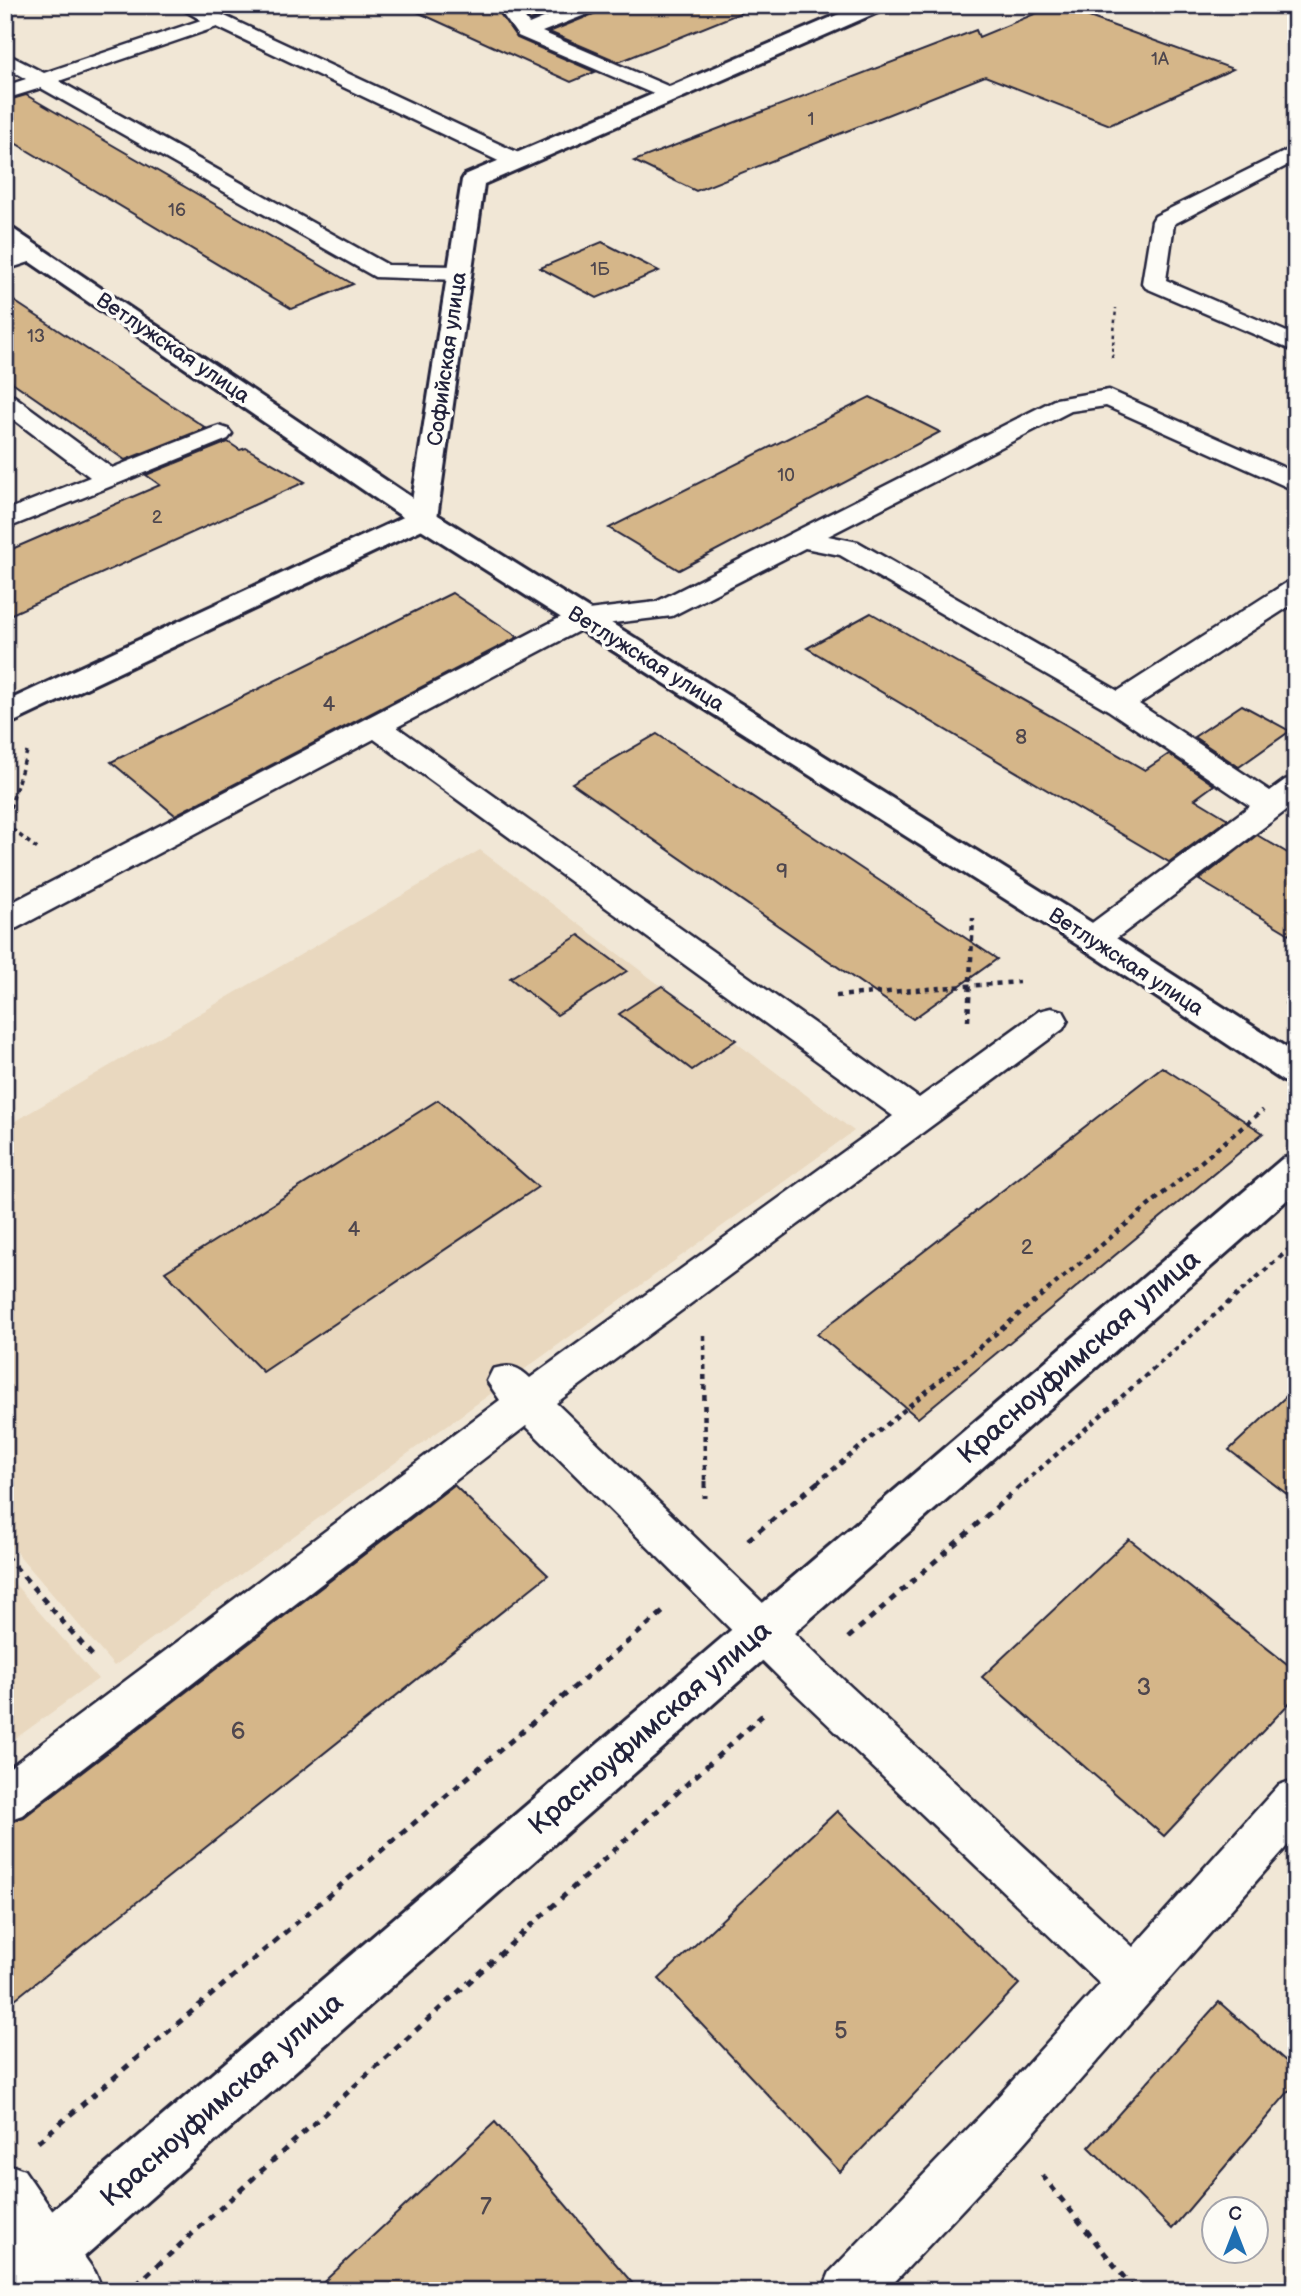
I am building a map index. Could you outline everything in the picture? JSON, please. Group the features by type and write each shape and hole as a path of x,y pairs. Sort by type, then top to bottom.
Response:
{"street":[{"name":"Софийская улица","path":"424,518 473,180 878,5"},
{"name":"Ветлужская улица","path":"5,234 424,518 1093,939 1296,1072"},
{"path":"5,714 424,518"},
{"name":"Красноуфимская улица","path":"5,2288 62,2271 761,1631 1296,1169"}],"lane":[{"path":"185,5 517,161"},
{"path":"505,5 526,32 670,94"},
{"path":"526,32 593,5"},
{"path":"1291,5 1296,7"},
{"path":"5,93 217,21"},
{"path":"5,59 383,272 459,273"},
{"path":"1296,152 1163,221 1154,283 1296,345"},
{"path":"5,263 34,253"},
{"path":"5,920 581,618 662,610 1065,404 1109,398 1296,483"},
{"path":"5,401 110,479"},
{"path":"5,521 219,434"},
{"path":"803,539 848,548 1284,797 1093,939"},
{"path":"1119,704 1296,589"},
{"path":"376,726 919,1116"},
{"path":"5,1799 133,1702 518,1392 703,1275 1051,1020"},
{"path":"518,1392 807,1675 1135,1982"},
{"path":"849,2291 1004,2128 1296,1801"},
{"path":"5,2189 62,2271"}],"path":[{"path":"1109,398 1117,301"},
{"path":"5,825 29,746"},
{"path":"966,1083 973,917"},
{"path":"760,1002 1024,981"},
{"path":"37,2143 705,1577 1263,1110"},
{"path":"130,2291 807,1675 1296,1244"},
{"path":"703,1275 705,1577"},
{"path":"5,1555 133,1702"},
{"path":"1004,2128 1135,2291"}],"shaded area":[{"path":"480,850 854,1131 114,1666 5,1539 5,1127"},
{"path":"5,1573 98,1679 5,1746"}],"building":[{"path":"402,5 494,5 517,38 595,72 571,82"},
{"path":"518,5 568,5 530,21"},
{"path":"604,5 755,7 619,62 549,32 601,11"},
{"path":"1056,5 1233,69 1110,125 985,76 696,191 634,161 976,30 979,37"},
{"path":"26,95 353,284 292,309 5,137 5,101"},
{"path":"602,242 659,271 597,298 540,268"},
{"path":"5,295 206,428 125,460 5,377"},
{"path":"870,397 940,432 679,570 609,528"},
{"path":"228,442 240,450 246,448 305,482 5,617 5,552 160,485 146,475"},
{"path":"452,593 518,637 175,815 111,762"},
{"path":"871,613 1145,770 1169,754 1214,785 1195,799 1228,819 1169,862 807,648"},
{"path":"1242,705 1290,731 1239,767 1194,737"},
{"path":"657,734 997,959 913,1019 572,783"},
{"path":"1257,835 1296,858 1296,938 1199,880"},
{"path":"579,935 627,971 557,1015 510,978"},
{"path":"662,986 736,1040 692,1070 619,1014"},
{"path":"1162,1067 1263,1133 918,1418 817,1334"},
{"path":"438,1100 538,1187 263,1372 165,1272"},
{"path":"1296,1387 1296,1501 1229,1450"},
{"path":"454,1485 548,1575 5,2007 5,1823 24,1817"},
{"path":"1129,1539 1296,1671 1296,1696 1164,1836 982,1677"},
{"path":"837,1811 1019,1984 840,2172 659,1979"},
{"path":"1219,2002 1296,2070 1296,2083 1172,2229 1089,2147"},
{"path":"495,2122 639,2291 314,2291"}]}
